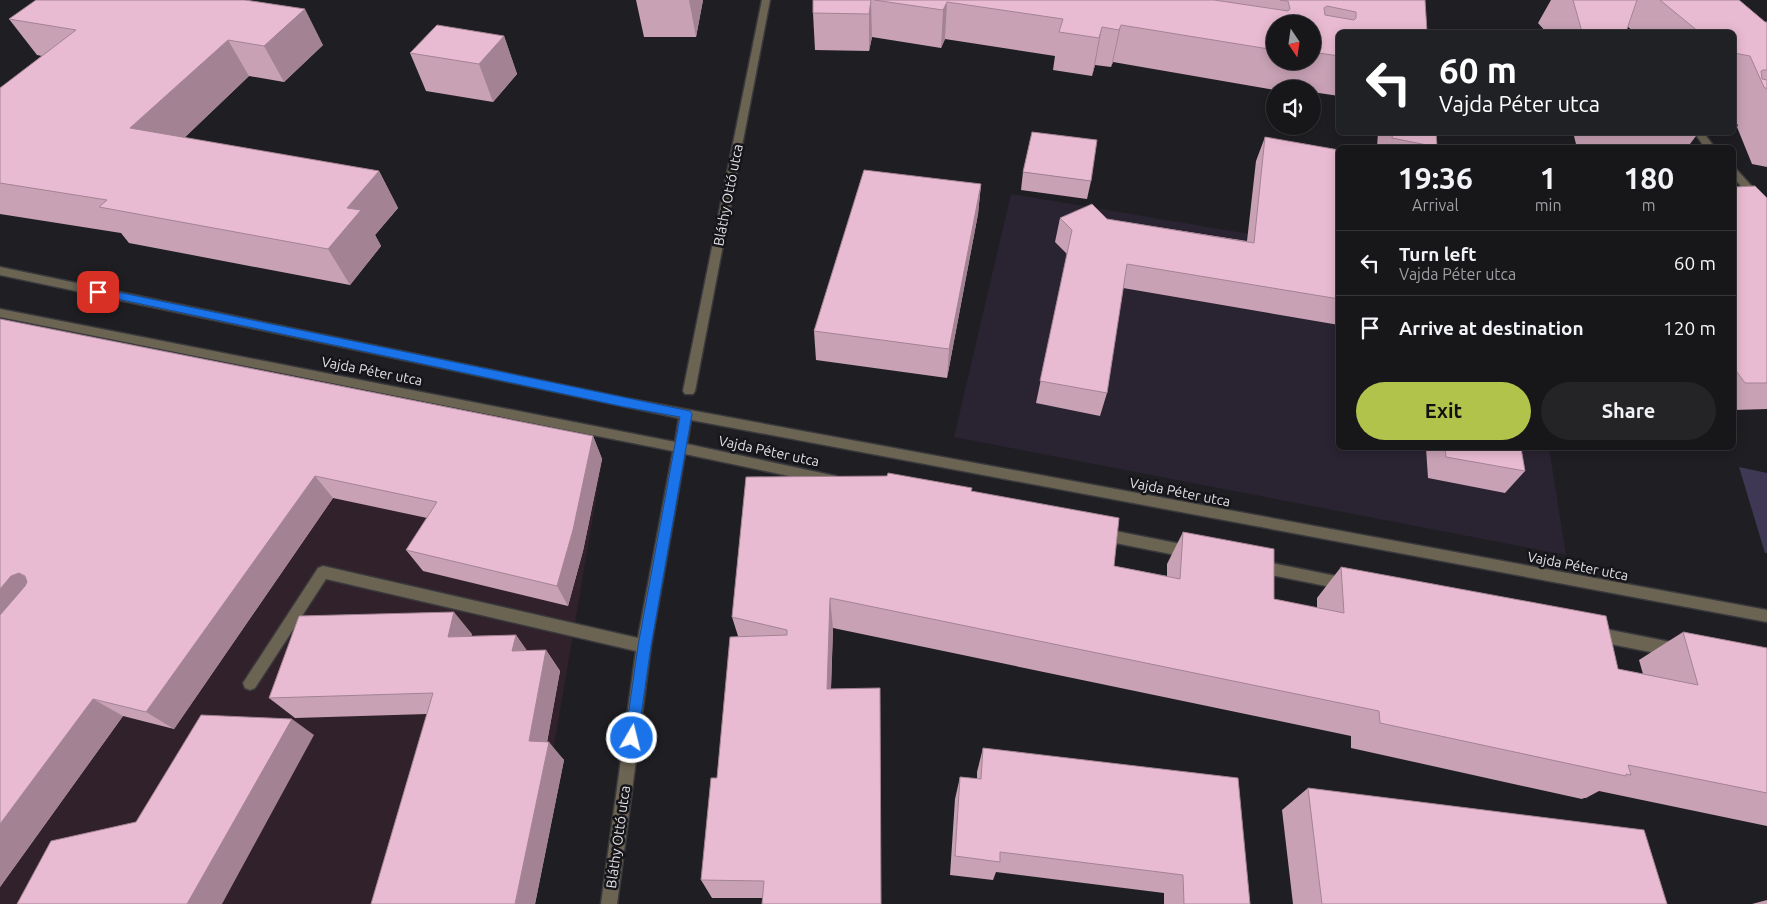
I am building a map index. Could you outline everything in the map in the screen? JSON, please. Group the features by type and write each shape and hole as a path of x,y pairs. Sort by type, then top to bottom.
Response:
{"street":[{"name":"Bláthy Ottó utca","path":"689,390 766,0"},
{"path":"1700,135 1709,145"},
{"path":"1736,174 1767,210"},
{"name":"Vajda Péter utca","path":"0,271 615,401 1767,616"},
{"name":"Vajda Péter utca","path":"0,313 839,481"},
{"name":"Bláthy Ottó utca","path":"609,904 644,646 686,414"},
{"path":"1083,530 1200,554"},
{"path":"1240,562 1357,586"},
{"path":"250,683 323,572 644,646"},
{"path":"1581,631 1689,653"}],"shaded area":[{"path":"1011,194 1336,248 1336,450 1549,450 1566,555 954,437"},
{"path":"0,339 603,458 527,904 0,904"},
{"path":"1739,467 1767,473 1767,553 1765,553"}],"building":[{"path":"36,0 245,0 305,9 264,46 228,40 130,128 379,171 347,208 361,210 328,249 99,207 107,200 0,183 0,88 76,30 9,19"},
{"path":"813,0 871,0 869,14 813,13"},
{"path":"874,0 1214,0 1288,11 1290,9 1288,1 1280,0 1425,0 1427,30 1336,30 1336,56 1321,53 1321,15 1266,15 1266,49 1121,25 1119,30 1102,27 1099,38 1059,32 1063,19 947,2 943,10","holes":["1327,6 1356,12 1354,20 1325,15 1324,8"]},
{"path":"1573,0 1637,0 1627,30 1581,30"},
{"path":"1660,0 1739,0 1767,22 1767,70 1761,71 1762,79 1767,80 1767,89 1764,87 1750,56 1736,53 1736,30 1697,30"},
{"path":"437,25 504,36 479,64 410,53"},
{"path":"1032,132 1097,140 1091,181 1023,172"},
{"path":"1392,135 1436,135 1437,145 1427,145 1392,138"},
{"path":"1265,137 1336,149 1336,299 1127,264 1107,393 1040,381 1072,230 1060,218 1092,204 1107,219 1254,243"},
{"path":"864,170 981,184 949,349 814,331"},
{"path":"1755,186 1767,198 1767,383 1745,383 1736,371 1736,187"},
{"path":"0,319 593,436 573,530 557,586 406,550 437,502 315,476 146,712 93,699 0,824 0,615 27,582 25,576 19,573 11,576 0,589"},
{"path":"1445,450 1521,450 1525,471 1446,457"},
{"path":"888,473 972,488 971,491 1119,518 1114,566 1180,579 1183,532 1274,549 1274,599 1344,613 1341,567 1606,616 1618,669 1698,685 1683,632 1767,648 1767,793 1628,765 1631,775 1626,774 1626,776 1380,723 1379,711 830,598 827,689 880,688 881,904 762,904 764,881 701,880 711,778 717,778 730,637 787,635 787,630 732,617 746,477 887,476"},
{"path":"454,612 448,637 516,635 512,651 546,650 529,741 549,742 515,904 371,904 433,693 269,698 299,616"},
{"path":"201,715 292,719 187,904 17,904 51,841 136,822"},
{"path":"983,748 1238,778 1250,904 1184,904 1183,875 1000,852 1000,862 955,856 960,777 981,779"},
{"path":"1308,788 1644,830 1667,904 1322,904"}],"route":[{"path":"98,292 625,403 686,414 644,646 632,738"}]}
